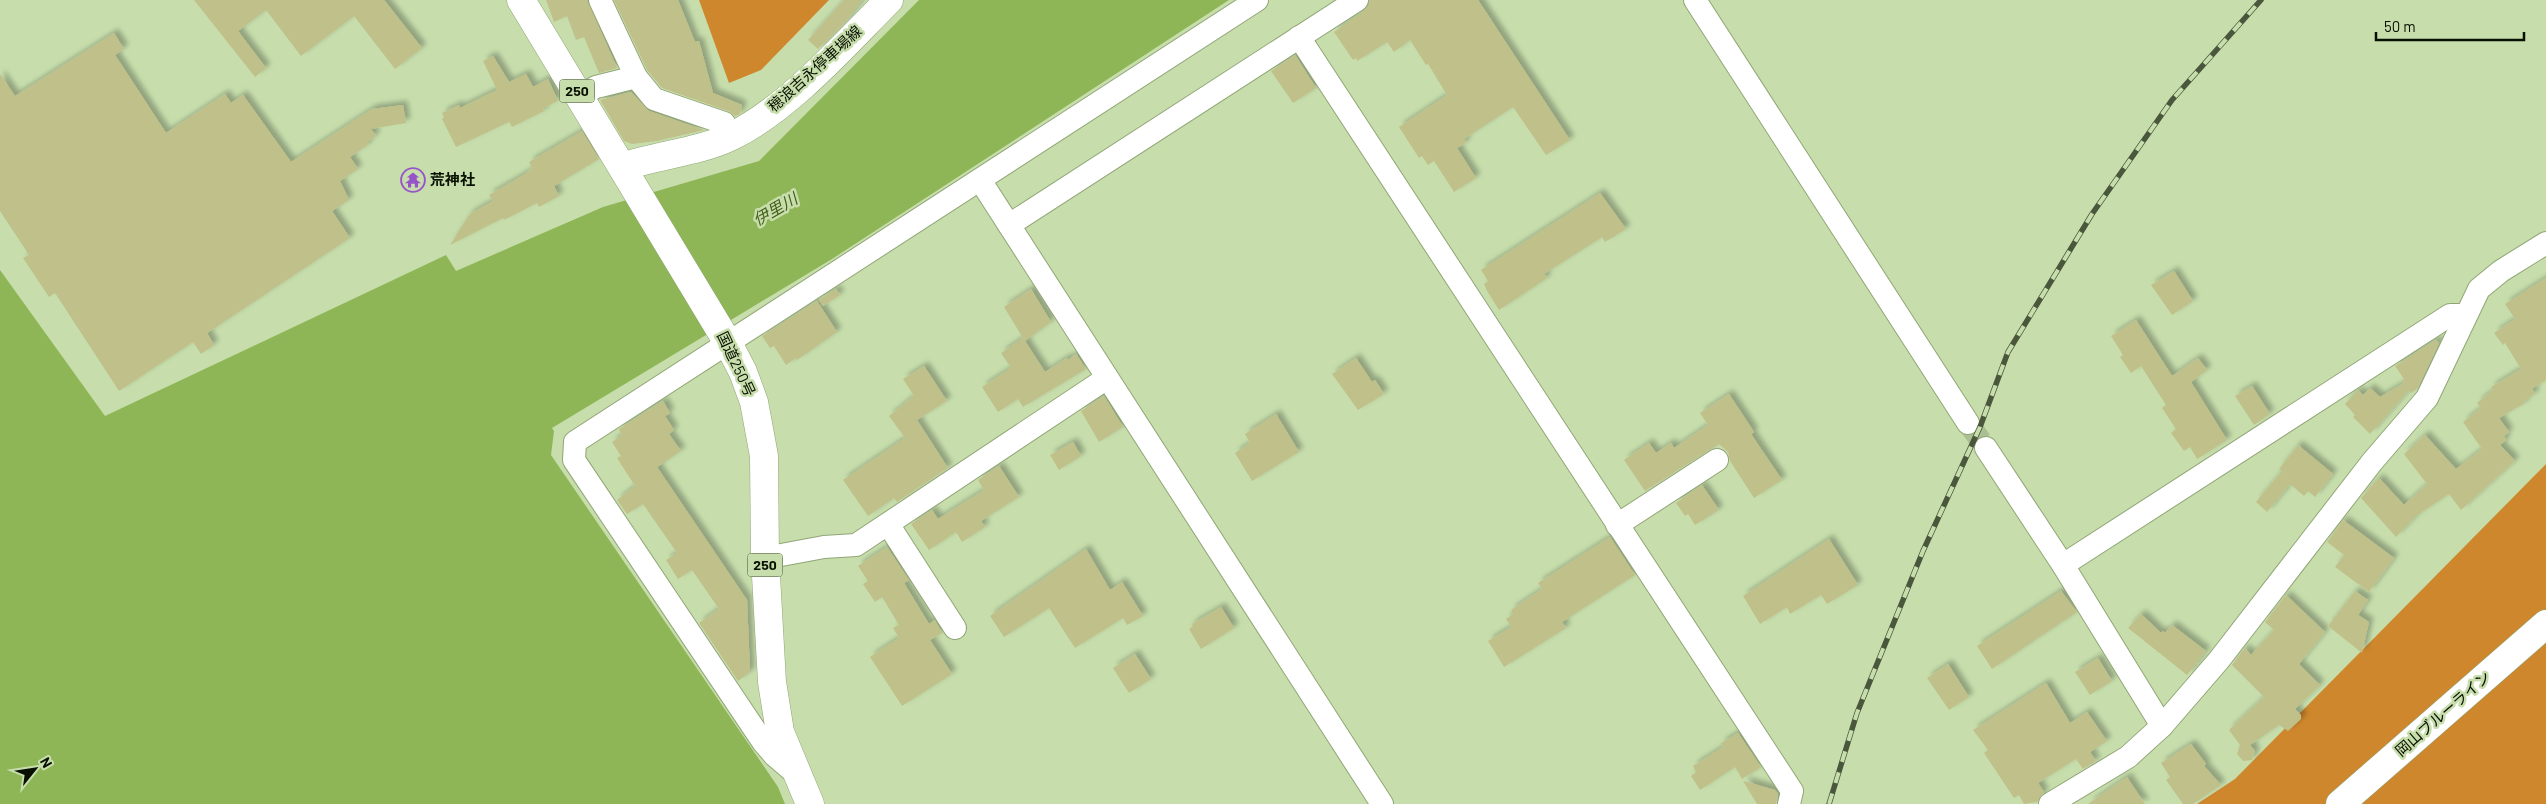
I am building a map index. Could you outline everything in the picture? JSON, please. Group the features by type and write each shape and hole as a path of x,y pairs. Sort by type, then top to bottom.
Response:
{"main road":[{"name":"国道250号","path":"521,0 744,372 754,402 764,456 765,558 772,682 780,732 810,804"},
{"name":"穂浪吉永停車場線","path":"627,175 652,157 711,144 732,136 780,105 889,0"},
{"name":"岡山ブルーライン","path":"2340,804 2546,624"}],"street":[{"path":"600,0 636,76 654,99 724,123 732,136"},
{"path":"796,774 775,756 763,742 574,460 575,442 724,336 980,180 1257,0"},
{"path":"1009,225 1357,0"},
{"path":"1695,0 1968,423"},
{"path":"1299,38 1792,791 1788,804"},
{"path":"580,96 596,87 636,76"},
{"path":"980,180 1382,804"},
{"path":"2050,804 2128,757 2162,726 2219,660 2372,462 2427,398 2479,289 2501,271 2546,243"},
{"path":"2063,565 2450,315 2466,315"},
{"path":"765,558 824,547 856,545 1107,378"},
{"path":"1986,448 2063,565 2162,726"},
{"path":"1617,524 1717,460"},
{"path":"888,524 954,628"}],"shaded area":[{"path":"699,0 829,0 761,70 729,83"},
{"path":"2546,464 2546,804 2197,804 2235,779"}],"water":[{"name":"伊里川","path":"919,0 1229,0 832,259 552,428 554,431 551,455 778,787 785,804 0,804 0,270 105,416 446,255 456,271 603,207 759,161"}],"building":[{"path":"194,0 384,0 422,48 395,69 354,16 301,56 266,10 238,31 266,68 255,77"},
{"path":"546,0 587,0 617,68 599,73 584,37 576,40 567,16 554,22"},
{"path":"614,0 678,0 695,42 699,41 713,93 742,105 740,114 735,116 728,111 662,88 647,70"},
{"path":"844,0 862,0 846,21 818,49 808,40"},
{"path":"1370,0 1478,0 1570,140 1546,155 1513,107 1464,139 1466,143 1457,148 1476,178 1454,192 1434,161 1428,165 1422,156 1419,158 1399,127 1447,95 1428,64 1426,65 1410,40 1394,52 1387,42 1357,61 1356,58 1353,60 1334,32 1364,11"},
{"path":"114,33 124,49 115,55 166,133 225,94 231,103 243,95 291,162 372,109 403,105 406,123 371,129 376,136 367,142 369,144 350,157 358,169 340,181 349,200 332,211 350,238 207,333 214,345 201,354 193,342 119,391 55,293 49,297 23,258 29,255 0,211 0,74 15,96"},
{"path":"1295,55 1316,88 1293,103 1271,71"},
{"path":"493,56 509,82 526,74 533,87 548,79 558,101 543,108 544,111 512,127 509,122 456,147 442,119 444,117 442,113 459,105 460,108 497,90 483,61"},
{"path":"631,92 649,111 704,130 657,141 632,144 624,141 600,100"},
{"path":"582,131 599,159 554,186 559,196 539,207 537,203 504,220 503,218 450,245 470,214 493,201 489,195 525,174 532,168 529,162"},
{"path":"1600,193 1626,229 1605,242 1602,237 1544,274 1547,278 1499,310 1487,291 1484,284 1488,281 1481,270"},
{"path":"2174,271 2193,301 2172,315 2151,285"},
{"path":"2546,278 2546,380 2532,389 2535,394 2524,401 2525,403 2499,418 2509,432 2504,436 2506,440 2500,445 2515,461 2461,510 2449,494 2416,516 2396,537 2361,498 2379,478 2404,505 2427,484 2404,454 2425,435 2456,469 2482,449 2463,422 2481,408 2477,403 2493,390 2491,387 2521,369 2505,343 2503,345 2494,333 2515,319 2505,304"},
{"path":"836,289 840,295 823,306 819,300"},
{"path":"1031,289 1051,322 1025,341 1045,372 1076,354 1086,369 1023,407 1018,399 998,412 982,387 1011,368 1001,353 1023,338 1004,307"},
{"path":"817,301 837,332 797,360 796,358 786,365 774,346 770,348 762,336"},
{"path":"2136,320 2172,376 2198,358 2207,370 2191,382 2227,440 2197,459 2190,447 2184,451 2171,433 2176,429 2162,408 2166,405 2141,366 2131,373 2120,357 2123,355 2111,336"},
{"path":"2436,340 2439,343 2417,389 2411,393 2409,390 2370,434 2353,417 2355,415 2345,404 2358,390 2363,395 2370,388 2380,397 2404,383 2402,380 2404,379 2395,366"},
{"path":"1356,358 1372,382 1375,380 1384,394 1358,410 1332,374"},
{"path":"924,366 947,401 917,420 948,468 897,502 894,498 868,516 843,480 905,438 889,416 914,396 903,379"},
{"path":"2252,386 2270,414 2254,425 2235,396"},
{"path":"1729,394 1754,432 1751,434 1782,480 1754,498 1730,461 1728,452 1719,444 1645,491 1624,460 1649,443 1656,453 1671,443 1674,448 1708,425 1700,413"},
{"path":"1104,396 1123,427 1099,442 1081,411"},
{"path":"663,401 670,413 665,416 674,430 669,434 681,451 657,467 747,600 750,672 738,681 699,623 719,609 692,570 678,579 666,560 677,553 643,504 627,514 617,500 635,486 617,458 621,456 612,442 622,435 619,429"},
{"path":"1276,414 1299,452 1252,481 1235,453 1250,443 1245,434"},
{"path":"1073,442 1081,456 1059,470 1050,455"},
{"path":"2298,445 2333,474 2315,497 2308,491 2304,496 2290,484 2267,512 2256,502 2282,471 2279,469"},
{"path":"999,466 1019,497 981,521 985,527 962,542 956,532 929,550 911,524 932,510 938,519 984,490 978,480"},
{"path":"1702,485 1719,510 1695,525 1688,514 1685,516 1676,503"},
{"path":"2343,520 2394,558 2369,592 2335,567 2344,555 2327,542"},
{"path":"1610,537 1635,575 1562,622 1566,628 1504,667 1488,641 1511,627 1506,619 1513,614 1511,610 1542,589 1538,583"},
{"path":"1829,539 1858,585 1827,604 1821,595 1790,614 1787,607 1760,624 1743,596"},
{"path":"887,547 909,580 904,583 929,624 935,620 942,633 930,640 952,674 902,706 870,657 899,638 893,628 899,625 882,597 875,602 863,584 868,581 858,566"},
{"path":"1086,549 1110,590 1122,582 1143,616 1127,625 1123,618 1075,648 1049,608 1004,637 990,616"},
{"path":"2061,591 2077,612 1992,669 1977,646"},
{"path":"2355,591 2368,600 2358,615 2369,622 2362,653 2328,626"},
{"path":"2286,595 2325,632 2299,664 2320,685 2295,709 2301,715 2301,719 2288,731 2279,725 2250,745 2255,751 2252,760 2243,761 2237,754 2240,745 2229,730 2264,697 2232,665 2245,648 2251,655 2274,630 2265,622"},
{"path":"1221,607 1234,628 1201,649 1189,629 1193,626 1192,624"},
{"path":"2141,614 2161,633 2163,631 2165,633 2172,625 2206,651 2187,675 2128,628"},
{"path":"1135,654 1151,679 1129,693 1113,668"},
{"path":"2098,658 2112,681 2090,695 2075,672"},
{"path":"1948,664 1969,697 1949,710 1927,678"},
{"path":"2046,683 2070,723 2087,712 2107,741 2090,752 2096,761 2083,769 2076,759 2038,783 2044,792 2037,802 2024,804 2019,795 2014,798 1984,753 1988,750 1973,730"},
{"path":"1738,733 1761,767 1742,779 1735,767 1700,790 1691,776 1696,772 1693,766 1723,747 1721,743"},
{"path":"2191,744 2206,764 2204,766 2221,785 2193,804 2183,804 2166,780 2170,777 2161,763"},
{"path":"2127,777 2145,804 2088,804"},
{"path":"1743,781 1775,790 1778,794 1776,804 1757,804"}],"tunnel":[{"path":"1968,423 1986,448"}],"railway":[{"path":"1829,804 1857,713 1923,551 1980,427 2008,352 2092,214 2172,100 2261,0"}],"place":[{"name":"荒神社","path":"413,180"}]}
